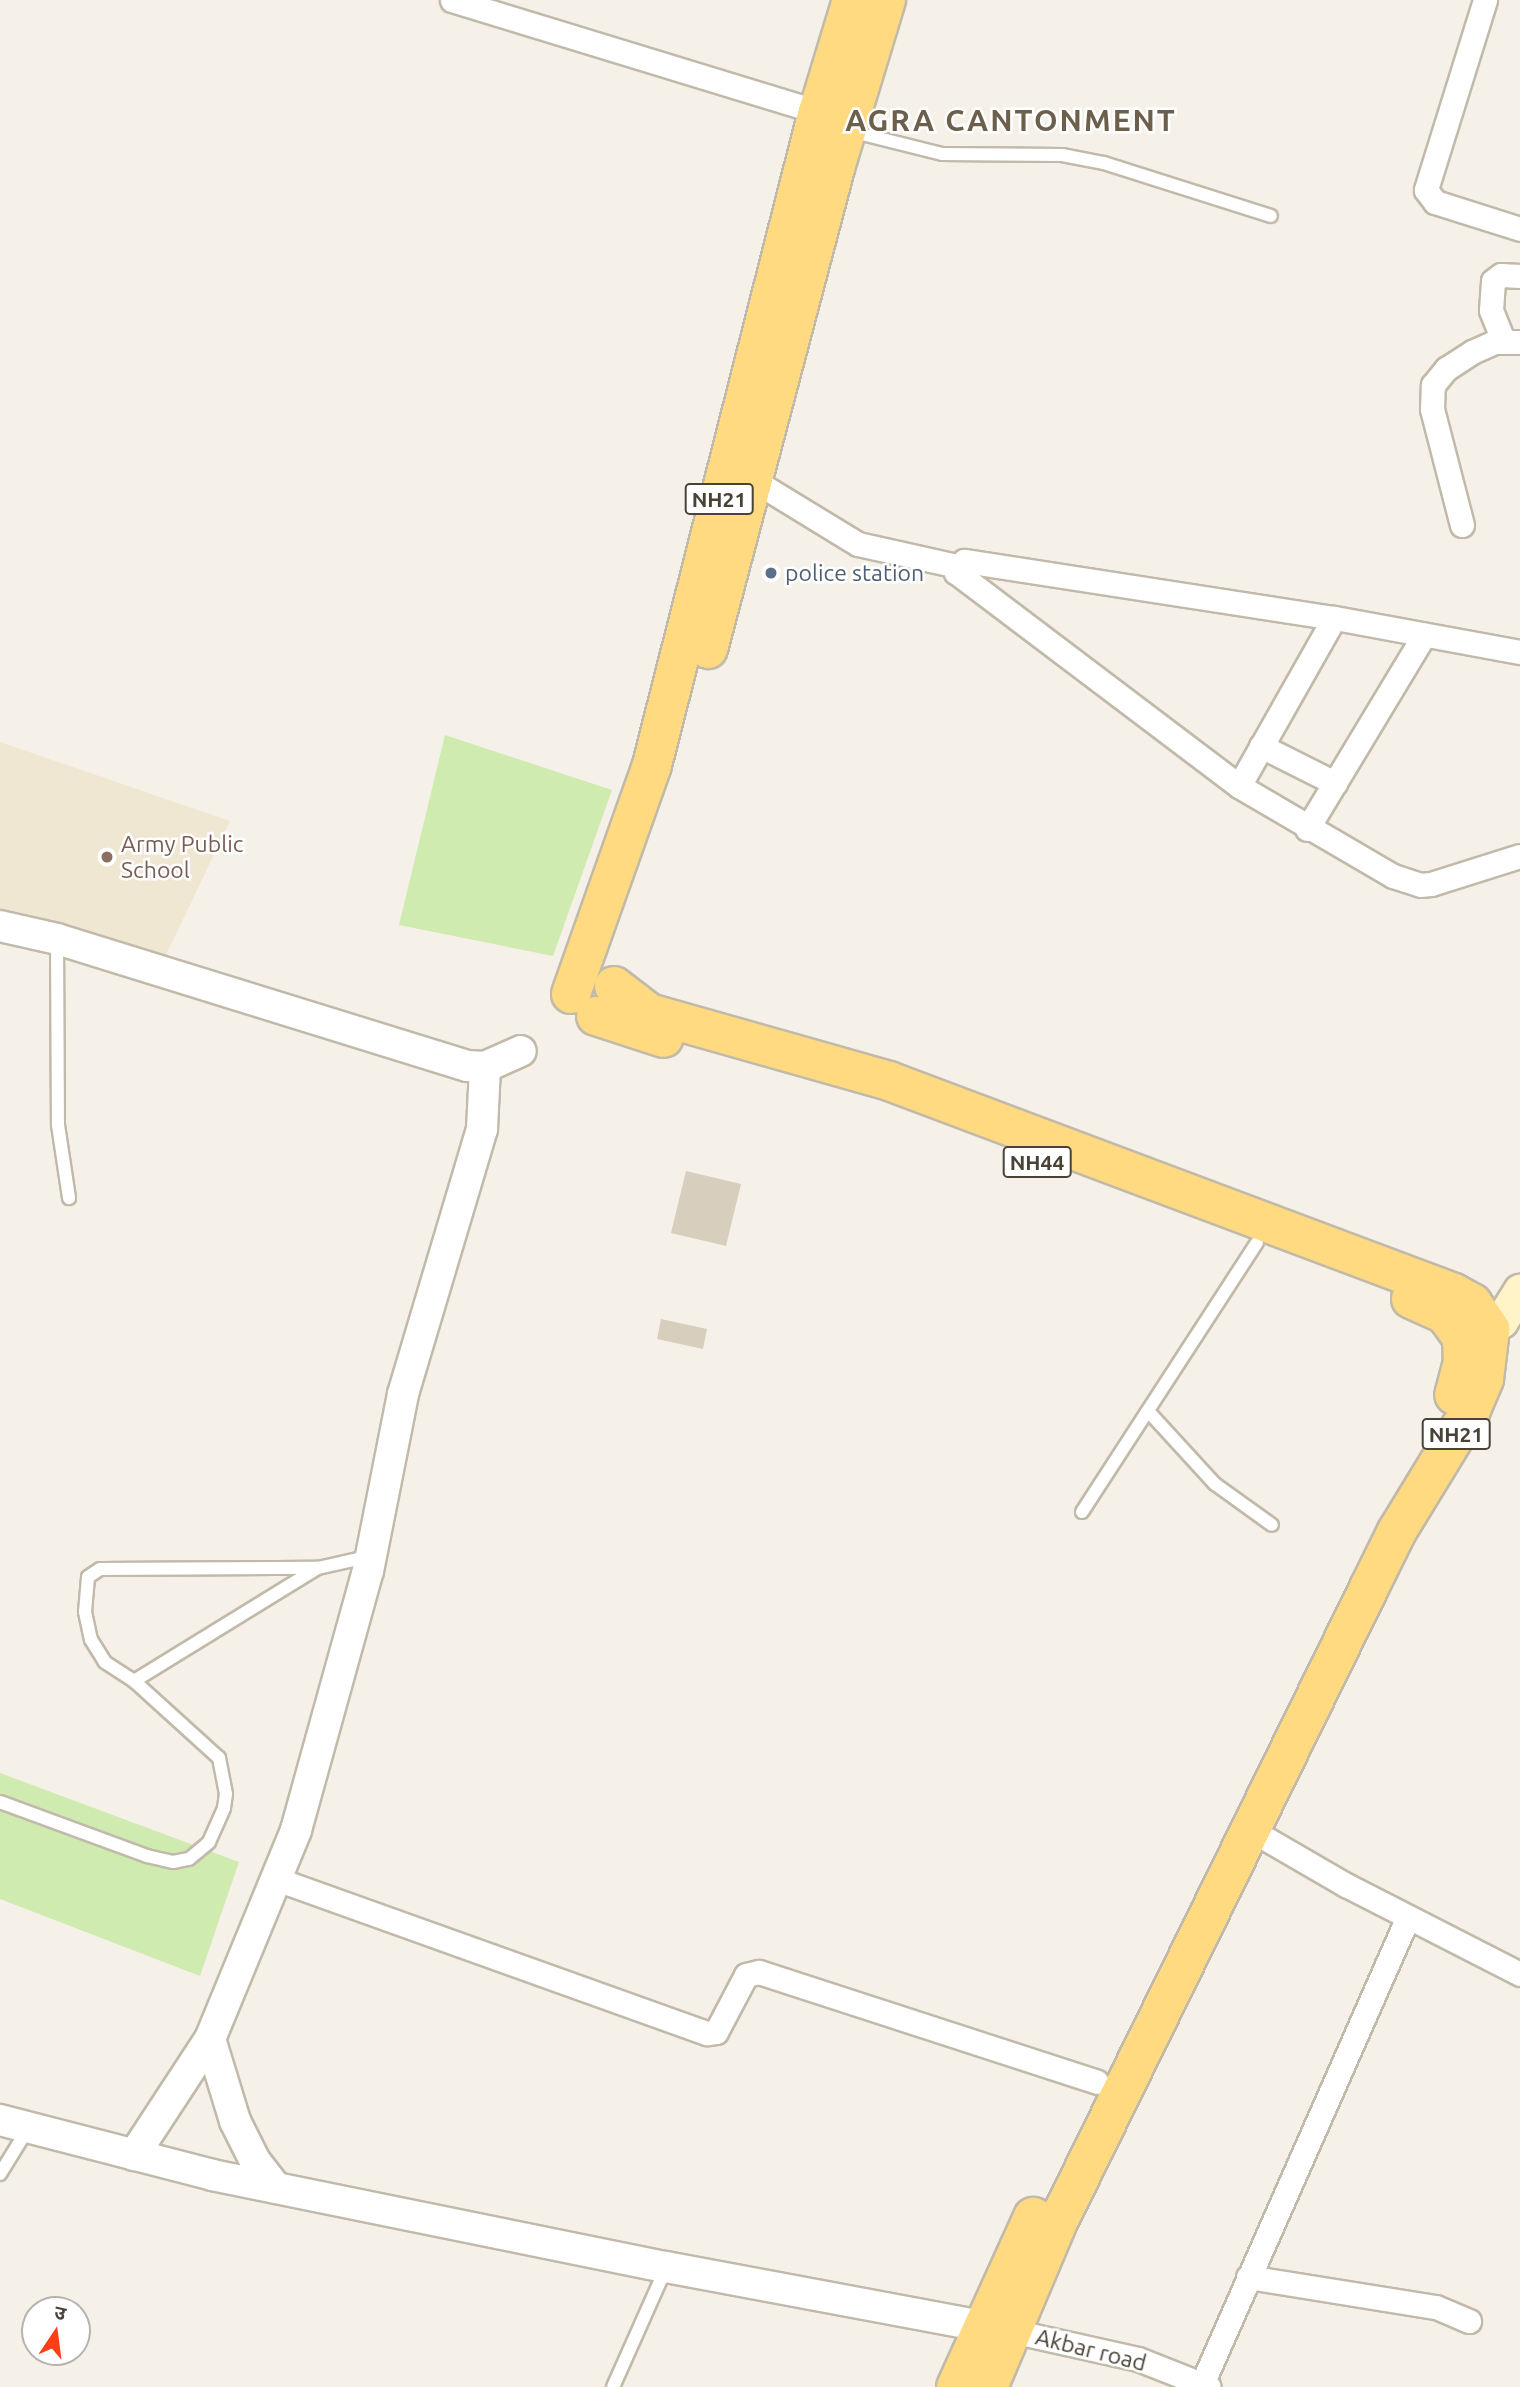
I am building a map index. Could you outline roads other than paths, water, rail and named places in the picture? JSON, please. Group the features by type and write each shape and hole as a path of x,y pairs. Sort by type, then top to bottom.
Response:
{"highway":[{"name":"NH21","path":"598,994 673,775 753,480 832,121 852,0"},
{"name":"NH21","path":"598,994 652,765 832,121 886,0"},
{"name":"NH44","path":"598,994 881,1105 1493,1329"},
{"path":"598,994 649,1013 889,1081 1454,1293 1472,1303 1493,1329"},
{"name":"NH21","path":"956,2387 997,2329 1057,2224 1397,1531 1471,1410 1484,1380 1493,1329"},
{"name":"NH21","path":"988,2387 997,2329 1097,2082 1361,1545 1452,1400 1463,1362 1493,1329"}],"main road":[{"path":"1493,1329 1520,1290"}],"street":[{"path":"452,0 495,6 832,121"},
{"path":"1485,0 1426,190 1435,202 1520,229"},
{"path":"1462,525 1432,409 1433,385 1446,369 1511,341 1491,310 1493,281 1501,275 1520,276"},
{"path":"753,480 858,544 957,566 964,561 1334,618 1520,652"},
{"path":"957,566 960,577 1239,786 1393,876 1419,885 1520,856"},
{"path":"1239,786 1334,618"},
{"path":"1307,828 1424,635"},
{"path":"1261,746 1335,783"},
{"path":"0,926 57,939 411,1051 485,1067 521,1051"},
{"path":"134,2155 210,2039 279,1880 371,1556 403,1394 482,1129 485,1067"},
{"path":"1251,1830 1408,1917 1520,1974"},
{"path":"279,1880 707,2033 716,2032 746,1975 759,1972 1097,2082"},
{"path":"1206,2386 1248,2277 1408,1917"},
{"path":"210,2039 235,2121 255,2161 276,2188"},
{"path":"0,2120 276,2188 666,2267 997,2329"},
{"path":"1248,2277 1436,2307 1469,2321"},
{"name":"Akbar road","path":"997,2329 1138,2359 1206,2386"}],"lane":[{"path":"832,121 942,154 1030,151 1073,157 1271,216"},
{"path":"57,939 58,1125 69,1198"},
{"path":"1082,1511 1257,1243"},
{"path":"1148,1411 1214,1484 1272,1525"},
{"path":"0,1802 173,1862 189,1859 209,1842 226,1794 219,1758 134,1681 105,1662 91,1640 85,1612 88,1577 93,1571 318,1568 371,1556"},
{"path":"134,1681 318,1568"},
{"path":"0,2174 29,2127"},
{"path":"613,2387 666,2267"}],"place":[{"name":"police station","path":"771,573"},
{"name":"Army Public School","path":"107,857"}],"district":[{"name":"AGRA CANTONMENT","path":"1011,120"}]}
